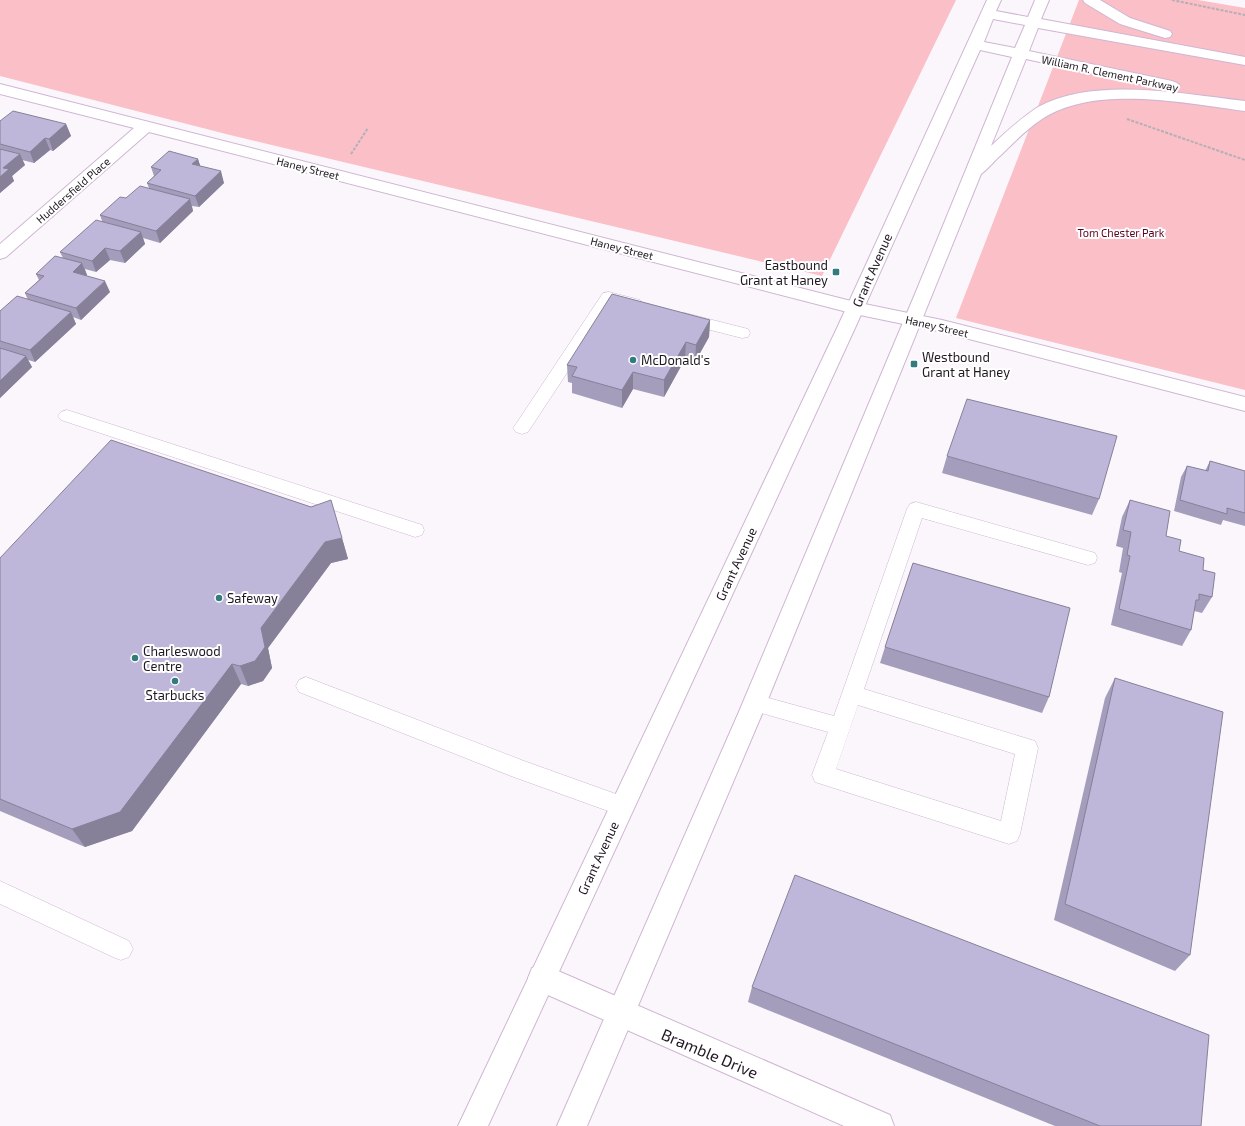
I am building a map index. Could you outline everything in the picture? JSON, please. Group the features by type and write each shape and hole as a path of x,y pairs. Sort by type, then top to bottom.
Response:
{"main road":[{"name":"Grant Avenue","path":"473,1126 855,308 994,0"},
{"path":"572,1126 754,703 1022,54 1042,0"},
{"path":"1090,0 1119,18 1148,30 1245,56"},
{"path":"988,14 1245,61"},
{"name":"William R. Clement Parkway","path":"975,45 1245,102"},
{"name":"Haney Street","path":"0,89 855,308 913,320 1245,404"},
{"path":"971,175 1023,126 1045,110 1068,101 1089,97 1122,95 1161,96 1245,106"},
{"name":"Huddersfield Place","path":"0,253 146,126"},
{"name":"Bramble Drive","path":"542,978 879,1126"}],"lane":[{"path":"522,428 609,297 646,307"},
{"path":"668,313 742,333"},
{"path":"67,416 416,530"},
{"path":"852,694 1027,748 1009,834 823,775 916,509 1088,558"},
{"path":"306,686 541,777 622,806"},
{"path":"754,703 840,727"},
{"path":"0,892 121,949"}],"path":[{"path":"1172,0 1245,15"},
{"path":"1122,118 1245,160"}],"green space":[{"path":"0,0 956,0 822,276 230,135 0,76"},
{"name":"Tom Chester Park","path":"1079,0 1198,0 1245,8 1245,390 956,318"}],"building":[{"path":"13,111 66,124 49,139 45,138 30,152 0,144 0,121"},
{"path":"0,149 20,154 3,168 9,169 0,177"},
{"path":"169,151 198,159 192,164 221,171 195,196 147,183 161,170 151,167"},
{"path":"140,186 190,199 156,231 100,215 120,197 126,198"},
{"path":"96,220 141,232 120,251 105,248 92,261 60,252"},
{"path":"55,256 82,263 73,272 105,281 76,308 25,293 44,276 36,274"},
{"name":"McDonald's","path":"612,294 710,320 696,345 686,342 664,380 633,372 622,390 572,376 577,367 567,365"},
{"path":"17,296 71,312 30,350 0,341 0,311"},
{"path":"0,348 26,356 0,381"},
{"path":"967,399 1117,436 1099,499 947,456"},
{"name":"Charleswood Centre","path":"111,440 311,507 331,500 342,538 325,542 261,628 265,647 255,661 240,666 232,664 120,812 72,829 0,799 0,558"},
{"path":"1210,461 1245,471 1245,513 1227,508 1227,514 1180,500 1187,466 1208,471"},
{"path":"1130,500 1170,511 1166,536 1181,540 1179,551 1204,558 1203,570 1215,573 1212,597 1199,594 1199,600 1196,600 1191,630 1119,609 1130,556 1127,555 1131,532 1123,530"},
{"path":"913,563 1070,608 1049,697 885,647"},
{"path":"1115,678 1223,712 1190,955 1065,904"},
{"path":"795,875 1209,1035 1201,1126 1100,1126 752,987"}],"place":[{"name":"Eastbound Grant at Haney","path":"836,272"},
{"name":"McDonald's","path":"633,360"},
{"name":"Westbound Grant at Haney","path":"914,364"},
{"name":"Safeway","path":"219,598"},
{"name":"Charleswood Centre","path":"135,658"},
{"name":"Starbucks","path":"175,681"}]}
